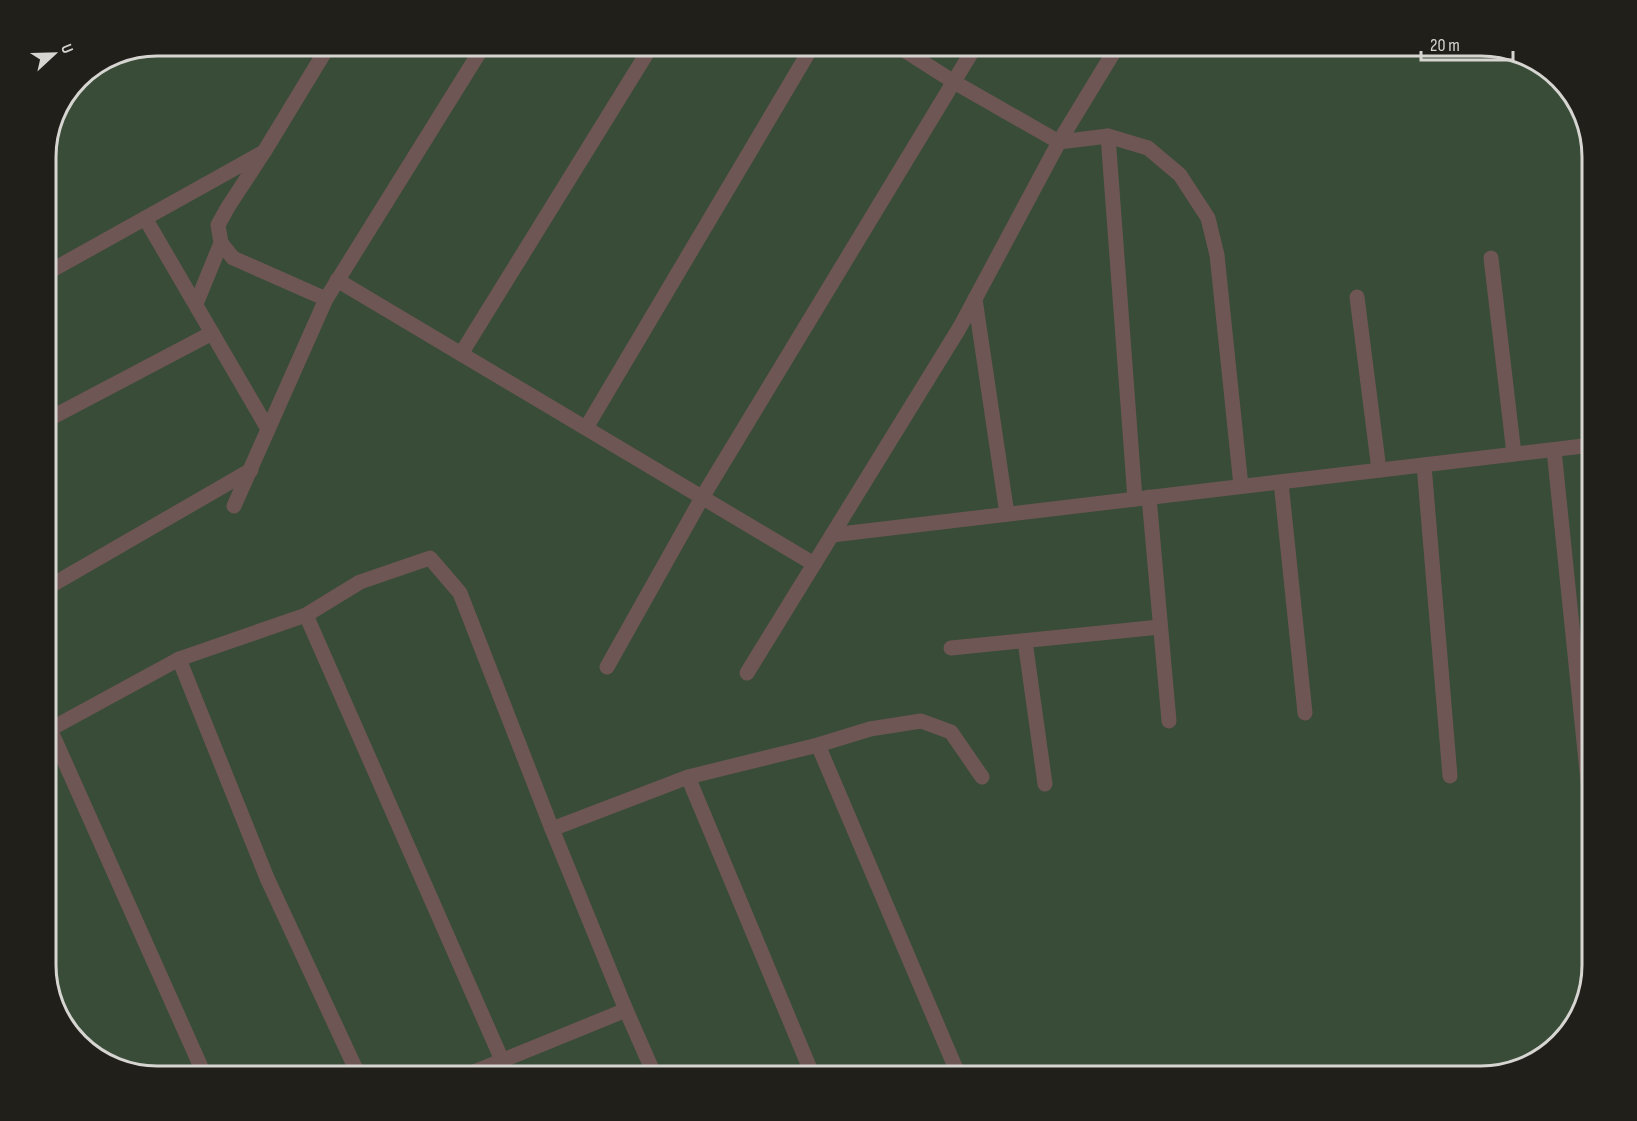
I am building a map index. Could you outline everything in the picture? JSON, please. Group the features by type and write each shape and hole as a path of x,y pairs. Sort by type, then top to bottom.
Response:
{"street":[{"path":"196,304 221,243 219,225 228,207 321,56"},
{"path":"234,506 326,299 477,56"},
{"path":"461,354 645,56"},
{"path":"586,428 806,56"},
{"path":"913,56 1059,142 1107,136 1148,148 1180,175 1208,218 1218,255 1241,486"},
{"path":"607,667 702,496 969,56"},
{"path":"747,672 960,327 1059,142 1111,56"},
{"path":"1107,136 1142,498 1160,627 1169,721"},
{"path":"56,268 264,152"},
{"path":"146,218 268,429"},
{"path":"221,243 233,258 326,299"},
{"path":"1491,258 1514,454"},
{"path":"337,280 814,564"},
{"path":"1357,297 1379,470"},
{"path":"975,299 1007,514"},
{"path":"56,415 212,333"},
{"path":"832,535 1582,446"},
{"path":"1554,450 1582,723"},
{"path":"1424,465 1450,776"},
{"path":"56,583 251,470"},
{"path":"1281,482 1305,713"},
{"path":"56,726 179,659 306,615 360,582 430,558 460,593 552,829 651,1066"},
{"path":"306,615 505,1066"},
{"path":"951,648 1160,627"},
{"path":"1025,640 1045,784"},
{"path":"179,659 267,878 354,1066"},
{"path":"552,829 687,777 818,745 870,729 921,721 951,732 982,777"},
{"path":"818,745 955,1066"},
{"path":"56,751 200,1066"},
{"path":"687,777 809,1066"},
{"path":"490,1066 626,1011"}],"green space":[{"path":"143,56 1494,56 1525,66 1537,73 1556,90 1571,112 1580,137 1582,156 1582,964 1578,991 1564,1021 1547,1040 1531,1052 1507,1062 1480,1066 156,1066 124,1060 100,1048 81,1031 69,1015 59,991 56,971 56,150 59,130 76,95 106,69"}]}
